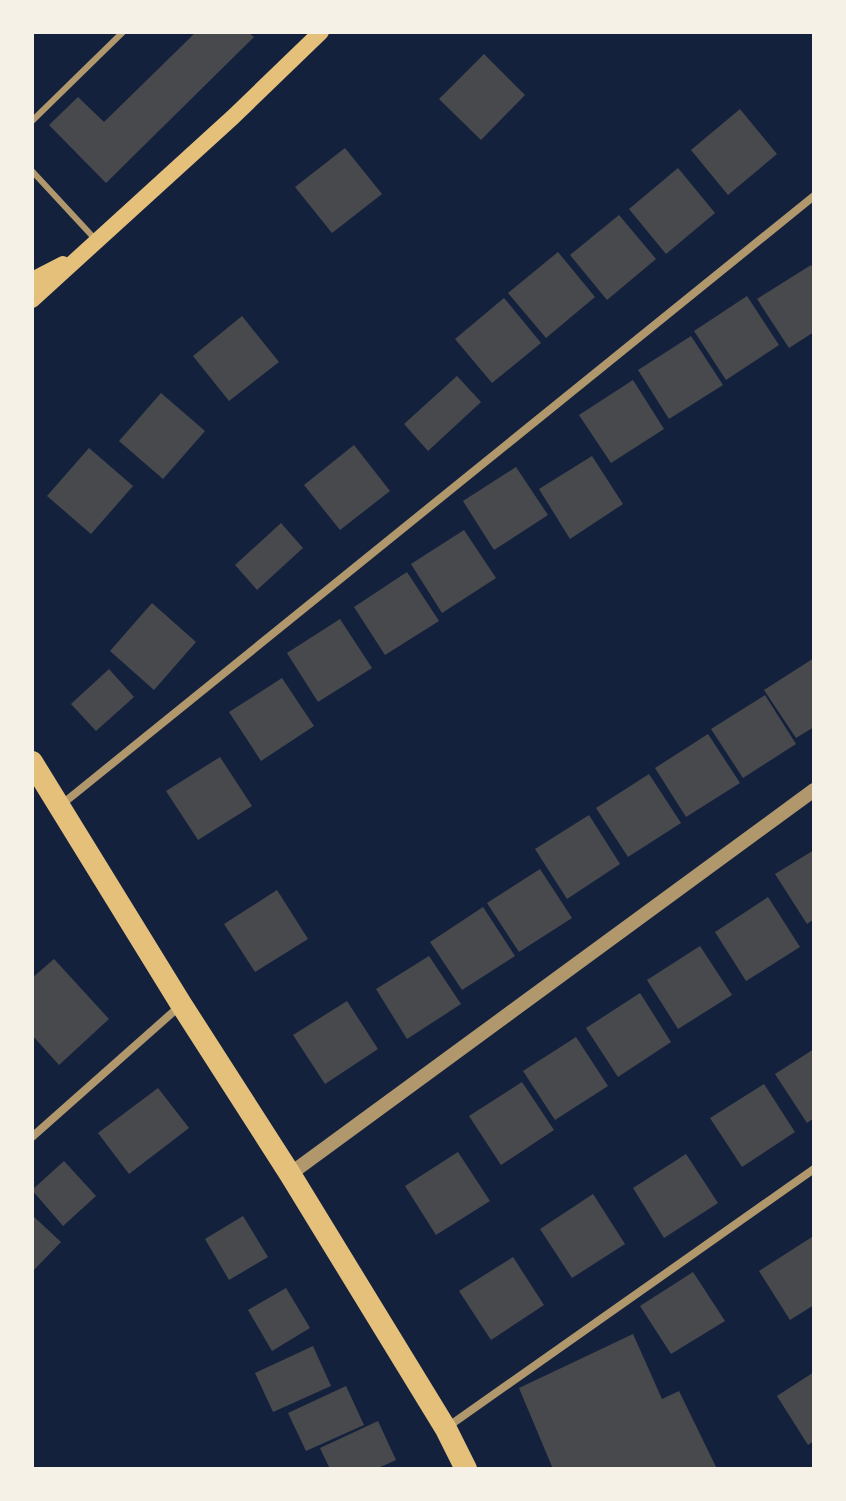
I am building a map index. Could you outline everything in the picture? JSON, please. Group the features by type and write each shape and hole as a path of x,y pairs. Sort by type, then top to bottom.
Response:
{"highway":[{"path":"32,762 290,1174 446,1429 466,1469"}],"main road":[{"path":"32,300 233,117 321,32"},
{"path":"32,280 82,255"}],"street":[{"path":"60,806 814,196"},
{"path":"290,1174 814,790"},
{"path":"32,1137 181,1004"},
{"path":"446,1429 814,1169"}],"lane":[{"path":"32,121 123,32"},
{"path":"32,171 96,241"}],"building":[{"path":"196,32 248,32 254,37 106,183 49,125 78,97 104,122"},
{"path":"484,54 525,95 481,140 439,99"},
{"path":"740,109 777,154 728,195 691,150"},
{"path":"345,148 382,194 332,233 295,187"},
{"path":"678,168 715,213 666,254 629,209"},
{"path":"619,215 656,259 607,300 570,255"},
{"path":"558,252 595,297 546,338 508,293"},
{"path":"811,265 814,270 814,332 789,348 757,299"},
{"path":"747,296 779,345 726,380 694,331"},
{"path":"504,298 541,343 492,383 455,339"},
{"path":"242,316 279,362 229,401 193,356"},
{"path":"691,336 723,385 669,419 638,370"},
{"path":"457,376 481,402 428,451 404,424"},
{"path":"633,380 664,429 611,463 579,415"},
{"path":"161,393 205,431 163,479 119,441"},
{"path":"354,445 390,491 340,530 304,485"},
{"path":"89,448 133,486 91,534 47,496"},
{"path":"592,456 623,504 570,539 539,489"},
{"path":"516,467 548,515 494,550 463,501"},
{"path":"281,523 303,548 257,590 235,565"},
{"path":"464,530 496,578 442,613 411,564"},
{"path":"407,572 439,621 385,655 354,607"},
{"path":"152,603 196,642 154,690 110,651"},
{"path":"340,619 372,668 318,702 287,653"},
{"path":"814,658 814,727 796,738 764,690"},
{"path":"109,669 134,697 96,731 71,704"},
{"path":"282,678 314,726 261,761 229,712"},
{"path":"765,695 796,744 743,778 711,729"},
{"path":"708,734 740,783 686,817 655,768"},
{"path":"220,757 252,806 198,840 166,791"},
{"path":"649,774 681,823 628,857 596,808"},
{"path":"589,815 620,864 567,899 535,849"},
{"path":"814,850 814,919 807,924 775,874"},
{"path":"540,869 572,918 519,952 487,903"},
{"path":"277,890 308,939 255,972 224,924"},
{"path":"768,897 800,947 746,981 715,932"},
{"path":"483,907 515,956 462,990 430,942"},
{"path":"700,946 732,995 678,1029 647,980"},
{"path":"429,956 461,1004 407,1039 376,989"},
{"path":"54,959 109,1019 59,1065 32,1035 32,978"},
{"path":"640,993 671,1042 618,1077 586,1028"},
{"path":"347,1001 378,1049 325,1084 293,1035"},
{"path":"576,1037 608,1086 555,1120 523,1071"},
{"path":"814,1049 814,1118 807,1123 775,1074"},
{"path":"522,1082 554,1130 501,1165 469,1116"},
{"path":"764,1084 795,1132 742,1167 710,1118"},
{"path":"158,1088 189,1128 129,1174 98,1133"},
{"path":"458,1152 490,1201 436,1235 405,1186"},
{"path":"686,1154 718,1203 664,1238 633,1188"},
{"path":"64,1161 96,1196 63,1226 32,1190"},
{"path":"593,1194 625,1244 572,1278 540,1229"},
{"path":"32,1215 61,1242 32,1272"},
{"path":"243,1216 268,1257 229,1280 205,1239"},
{"path":"812,1237 814,1305 790,1320 759,1271"},
{"path":"513,1257 544,1305 491,1340 459,1291"},
{"path":"693,1272 725,1321 671,1354 640,1306"},
{"path":"286,1288 310,1328 272,1351 248,1310"},
{"path":"633,1334 662,1399 679,1391 717,1469 553,1469 519,1388"},
{"path":"313,1346 331,1386 273,1412 255,1373"},
{"path":"814,1372 814,1441 808,1445 777,1396"},
{"path":"346,1386 364,1425 306,1451 288,1413"},
{"path":"378,1421 396,1460 376,1469 330,1469 320,1448"}]}
